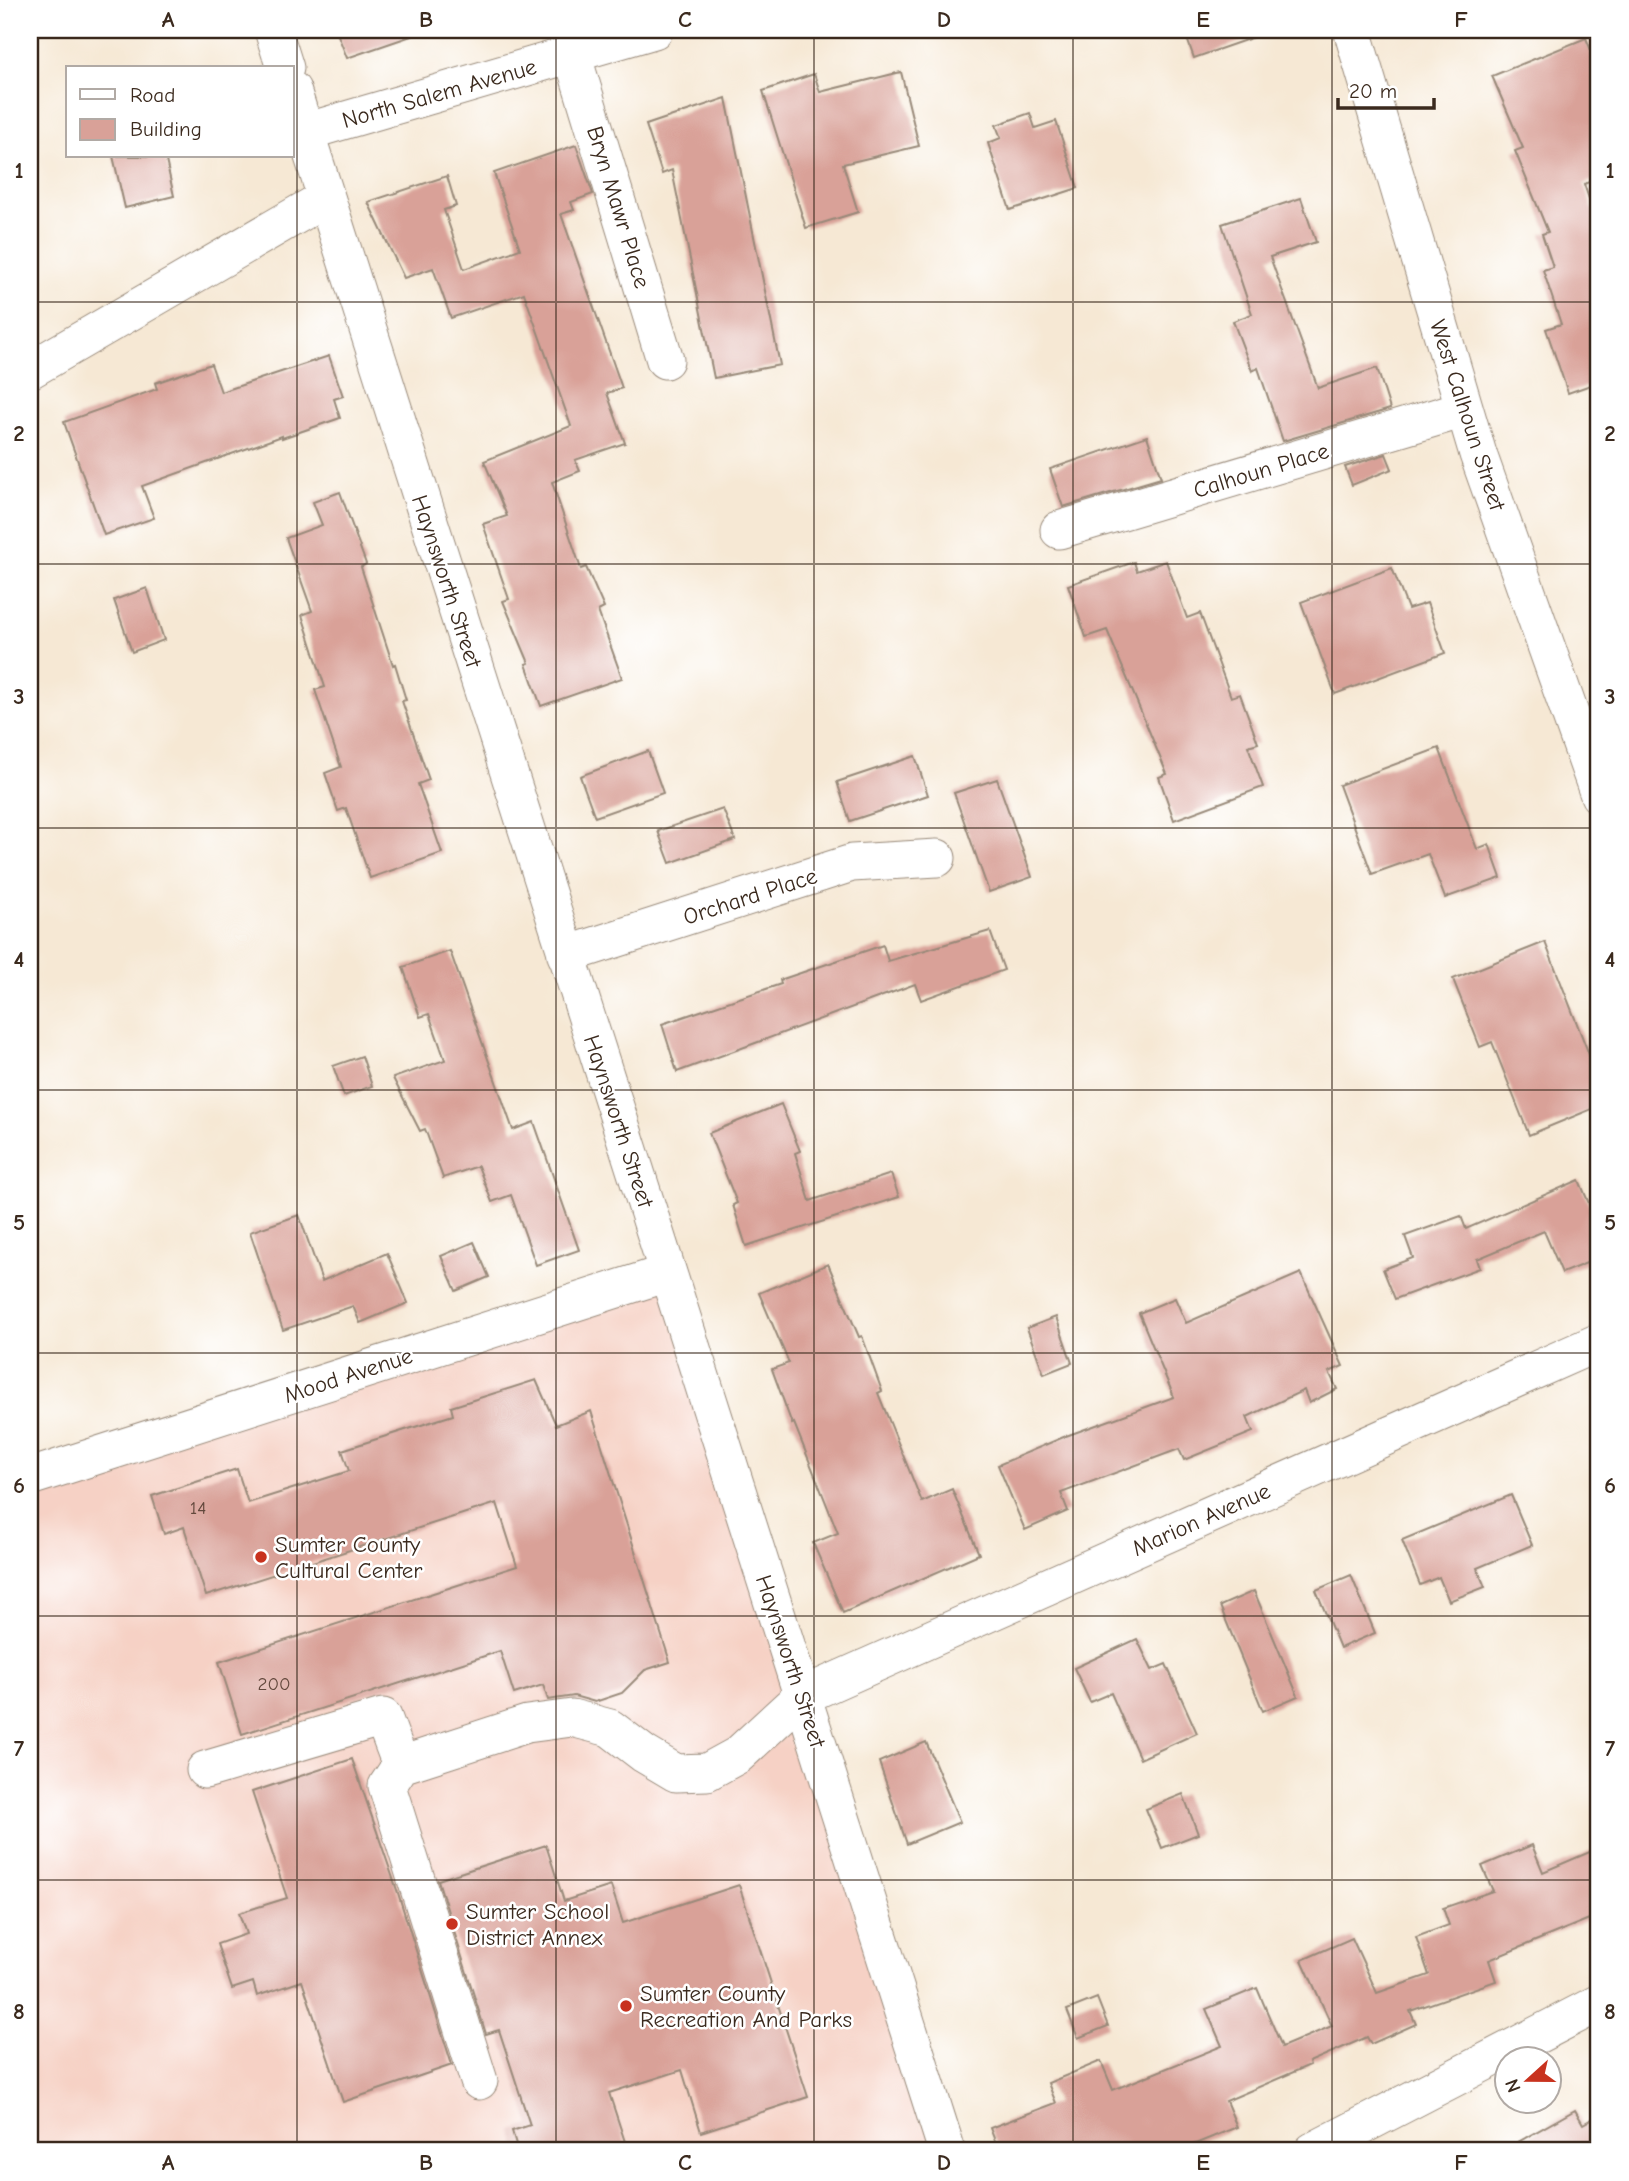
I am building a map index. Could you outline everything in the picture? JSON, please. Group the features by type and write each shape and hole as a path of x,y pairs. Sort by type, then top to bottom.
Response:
{"street":[{"path":"273,30 284,66"},
{"name":"North Salem Avenue","path":"305,132 654,30"},
{"name":"West Calhoun Street","path":"1352,30 1478,454 1599,795"},
{"name":"Bryn Mawr Place","path":"572,54 665,360"},
{"name":"Haynsworth Street","path":"294,96 947,2151"},
{"path":"30,369 326,198"},
{"name":"Calhoun Place","path":"1059,530 1464,409"},
{"name":"Orchard Place","path":"566,955 852,863 937,858"},
{"name":"Mood Avenue","path":"30,1477 667,1273"},
{"name":"Marion Avenue","path":"401,1765 527,1724 572,1718 610,1728 644,1754 676,1773 707,1772 738,1755 802,1696 1599,1342"},
{"path":"205,1770 383,1717 401,1765 387,1786 479,2081"},
{"path":"1313,2151 1599,2003"}],"shaded area":[{"name":"Sumter School District Annex","path":"667,1273 947,2151 30,2151 30,1481"}],"building":[{"path":"336,30 417,30 417,34 347,58"},
{"path":"1184,30 1263,30 1263,34 1194,58"},
{"path":"1586,38 1599,70 1599,178 1584,184 1599,228 1599,382 1568,393 1546,329 1561,324 1543,270 1553,267 1542,234 1548,232 1515,151 1523,148 1492,76"},
{"path":"901,72 919,146 843,164 858,212 806,228 763,91 814,74 820,92"},
{"path":"726,98 780,365 714,378 672,170 662,174 646,125"},
{"path":"1030,113 1035,128 1056,121 1078,188 1010,210 988,143 1001,138 996,125"},
{"path":"576,145 593,194 571,202 574,210 561,214 622,388 607,393 625,443 575,460 580,471 552,482 581,569 586,567 604,608 598,611 622,678 541,706 526,664 529,663 503,601 509,599 483,524 507,516 484,461 571,426 524,293 451,318 433,268 404,278 368,202 447,176 456,206 444,210 464,269 520,249 494,173"},
{"path":"113,158 165,158 174,196 125,208"},
{"path":"1301,198 1316,242 1270,257 1318,388 1377,368 1390,409 1283,441 1258,368 1252,371 1233,321 1252,314 1222,224"},
{"path":"329,356 343,396 334,399 340,418 142,486 154,518 104,535 64,422 157,389 155,383 211,364 221,392"},
{"path":"1147,436 1161,478 1063,507 1050,469"},
{"path":"1386,454 1392,469 1352,485 1345,467"},
{"path":"340,492 366,564 361,567 393,665 395,664 406,700 402,701 429,780 418,784 442,853 370,878 346,808 338,811 325,773 341,767 315,690 325,687 302,615 312,611 286,538 322,525 313,502"},
{"path":"1166,561 1187,618 1200,613 1231,697 1240,694 1258,743 1248,746 1263,787 1174,820 1159,777 1167,774 1107,630 1086,637 1068,585 1134,562 1137,571"},
{"path":"1392,568 1408,609 1427,603 1445,653 1335,694 1301,602"},
{"path":"147,588 164,640 132,652 114,600"},
{"path":"1439,748 1477,849 1489,844 1501,878 1445,898 1428,854 1372,874 1339,785"},
{"path":"648,751 663,793 595,817 580,776"},
{"path":"915,756 928,795 850,821 837,782"},
{"path":"997,779 1032,877 989,892 954,793"},
{"path":"723,809 735,840 670,863 658,831"},
{"path":"990,931 1004,970 921,1000 915,984 677,1072 662,1024 781,984 780,980 883,945 888,961"},
{"path":"1545,942 1599,1080 1599,1106 1529,1135 1492,1042 1480,1047 1453,979"},
{"path":"450,951 513,1130 534,1122 579,1250 536,1265 511,1195 492,1202 478,1166 443,1178 425,1129 420,1131 393,1078 445,1060 429,1014 420,1017 403,967"},
{"path":"362,1056 372,1086 344,1096 333,1066"},
{"path":"781,1104 800,1151 795,1153 810,1201 891,1174 899,1197 746,1246 733,1205 737,1203 709,1133"},
{"path":"1579,1180 1599,1227 1599,1258 1562,1273 1544,1231 1477,1259 1480,1268 1395,1299 1383,1269 1413,1258 1405,1236 1461,1216 1466,1229"},
{"path":"299,1215 322,1281 387,1253 408,1303 360,1323 353,1306 283,1330 250,1232"},
{"path":"474,1242 489,1277 456,1291 441,1256"},
{"path":"828,1264 859,1337 862,1336 882,1391 878,1393 922,1502 952,1489 979,1554 843,1613 813,1543 838,1533 772,1369 789,1363 759,1293"},
{"path":"1301,1273 1343,1366 1329,1372 1337,1389 1309,1403 1304,1390 1247,1417 1253,1432 1184,1460 1179,1449 1061,1493 1068,1511 1025,1530 998,1465 1066,1436 1174,1397 1139,1313 1175,1298 1186,1323"},
{"path":"1056,1317 1072,1363 1044,1374 1027,1328"},
{"name":"Sumter County Cultural Center","path":"536,1380 556,1425 591,1411 670,1662 645,1670 622,1693 595,1702 574,1696 548,1700 543,1685 514,1694 500,1651 242,1734 219,1662 517,1566 497,1503 206,1596 184,1527 164,1534 152,1496 237,1469 248,1503 349,1471 342,1450 453,1415 451,1407"},
{"path":"1511,1495 1532,1545 1477,1568 1485,1587 1449,1601 1439,1577 1420,1585 1402,1540"},
{"path":"1351,1575 1375,1633 1340,1648 1316,1590"},
{"path":"1254,1591 1298,1696 1263,1711 1220,1606"},
{"path":"1137,1639 1152,1670 1166,1664 1197,1733 1140,1759 1111,1693 1090,1702 1074,1668"},
{"path":"926,1742 960,1822 907,1844 879,1762"},
{"path":"352,1759 452,2065 343,2102 302,1981 257,1996 253,1982 232,1989 217,1944 246,1934 239,1913 287,1898 252,1792"},
{"path":"1183,1794 1198,1834 1162,1848 1146,1809"},
{"name":"Sumter County Recreation And Parks","path":"546,1845 564,1901 611,1886 623,1923 739,1885 808,2097 701,2132 682,2070 609,2093 628,2151 518,2151 512,2131 530,2125 499,2030 486,2034 438,1880"},
{"path":"1532,1845 1543,1872 1599,1848 1599,1915 1489,1960 1496,1981 1410,2011 1416,2024 1371,2044 1367,2037 1226,2101 1237,2127 1178,2151 999,2151 990,2128 1056,2103 1048,2083 1101,2061 1113,2090 1222,2046 1206,2009 1257,1988 1282,2047 1332,2026 1302,1960 1352,1938 1377,1993 1429,1975 1416,1937 1449,1925 1443,1908 1493,1891 1482,1866"},
{"path":"1097,1998 1108,2026 1078,2038 1067,2010"},
{"path":"1575,2110 1583,2124 1599,2115 1599,2151 1502,2151"}],"place":[{"name":"Sumter County Cultural Center","path":"261,1557"},
{"name":"Sumter School District Annex","path":"452,1924"},
{"name":"Sumter County Recreation And Parks","path":"626,2006"}]}
